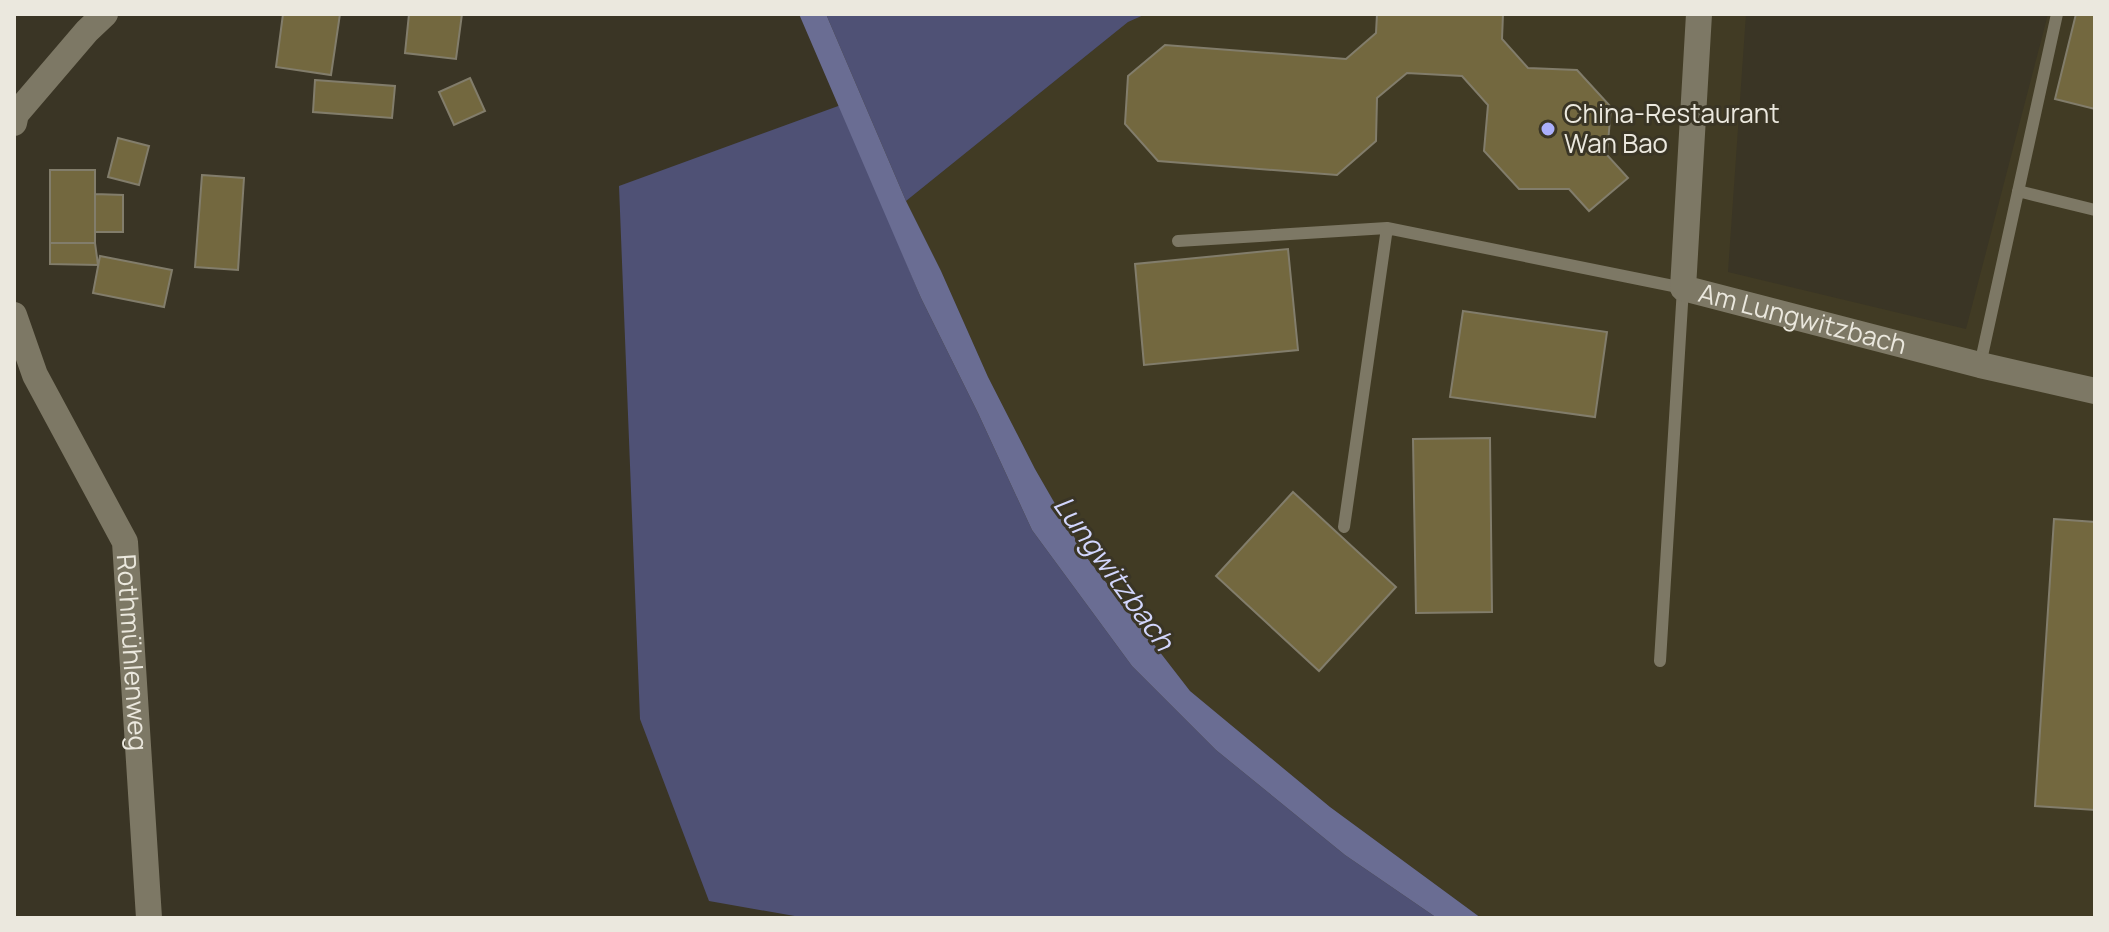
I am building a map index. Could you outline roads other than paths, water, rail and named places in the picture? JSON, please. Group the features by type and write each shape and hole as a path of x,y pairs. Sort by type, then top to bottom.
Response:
{"street":[{"path":"14,123 16,114 105,14"},
{"name":"Am Lungwitzbach","path":"1699,14 1683,288 1980,365 2095,391"},
{"name":"Rothmühlenweg","path":"14,315 35,375 125,542 149,918"}],"lane":[{"path":"1980,365 2057,14"},
{"path":"2018,191 2095,210"},
{"path":"1344,527 1387,228"},
{"path":"1178,241 1387,228 1683,288 1660,661"}],"place":[{"name":"China-Restaurant Wan Bao","path":"1548,129"}],"water label":[{"name":"Lungwitzbach","path":"1114,573"}]}
